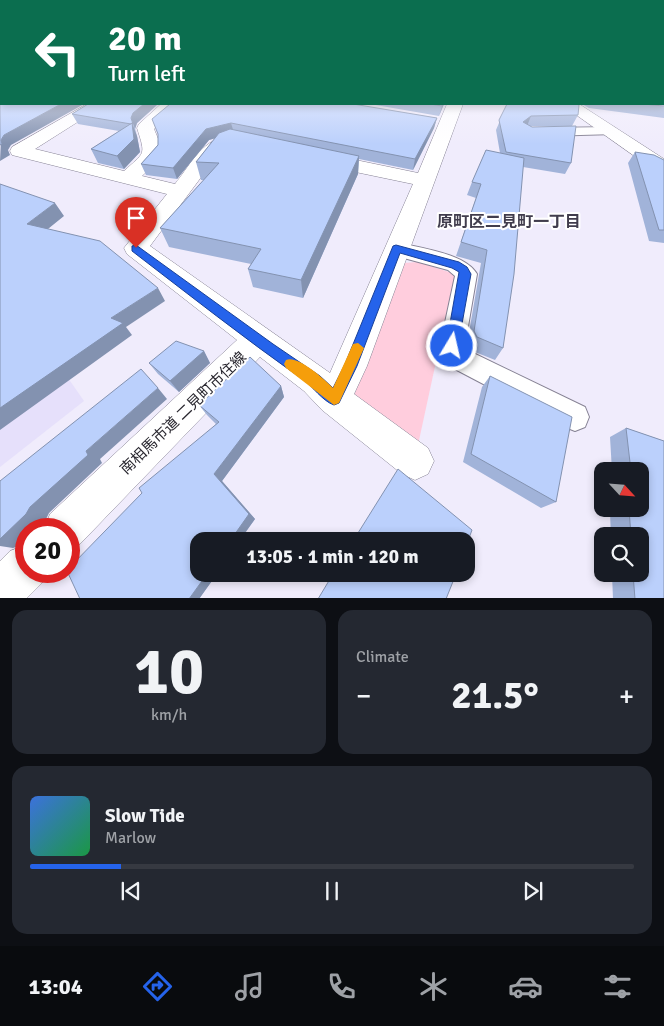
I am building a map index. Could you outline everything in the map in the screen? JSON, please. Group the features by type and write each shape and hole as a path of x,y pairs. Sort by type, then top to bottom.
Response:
{"street":[{"path":"96,105 19,151 180,191 216,145 234,140 238,141"},
{"path":"129,177 152,156 153,149 145,128 168,108 169,105"},
{"path":"570,105 664,168"},
{"path":"334,399 351,366 424,180 444,116"},
{"path":"300,155 424,180"},
{"name":"南相馬市道 二見町市住線","path":"76,518 258,340 136,248 180,191"},
{"path":"258,340 315,380 334,399 416,461"},
{"path":"0,593 15,578"}],"lane":[{"path":"527,132 610,132"},
{"path":"396,248 455,265 466,274 452,346 460,359 576,417"}],"shaded area":[{"path":"418,262 455,274 418,445 353,398 403,263"},
{"path":"29,322 84,401 0,467 0,341"}],"building":[{"path":"0,105 59,105 4,135 0,145"},
{"path":"86,105 143,105 133,113 131,118 133,124 72,114"},
{"path":"169,105 359,105 437,118 415,159 231,123 206,129 173,168 141,164 158,145 158,134 152,119"},
{"path":"506,105 579,105 578,115 531,116 523,122 532,127 576,126 571,163 506,152 499,120"},
{"path":"132,123 134,139 117,156 91,149"},
{"path":"230,129 359,156 301,280 248,269 261,249 160,228 219,163 196,162 219,133"},
{"path":"486,150 524,158 514,274 503,348 477,337 474,331 487,250 461,242 481,184 472,182"},
{"path":"635,152 654,155 664,160 664,230 659,230"},
{"path":"0,184 55,203 27,224 100,241 158,288 111,318 123,323 0,408"},
{"path":"176,341 204,351 170,381 149,363"},
{"path":"250,357 281,386 214,474 249,514 236,532 190,532 190,582 201,582 190,598 80,598 73,583 80,583 80,557 142,493 139,488 219,422 199,405"},
{"path":"141,369 158,388 86,451 88,455 30,507 22,518 15,518 15,525 0,539 0,481"},
{"path":"490,376 572,417 556,502 471,454"},
{"path":"626,428 664,441 664,598 635,598 634,582 649,582 649,527 630,527 630,518 649,518 649,462 630,462"},
{"path":"398,469 472,530 471,532 359,532"},
{"path":"328,582 453,582 446,598 319,598"}],"slow traffic":[{"path":"291,364 315,380 334,399 358,348"}],"district":[{"name":"原町区二見町一丁目","path":"509,221"}],"route":[{"path":"136,248 142,255 181,284 315,380 334,399 351,366 396,248 455,265 466,274 452,338 452,346"}]}
